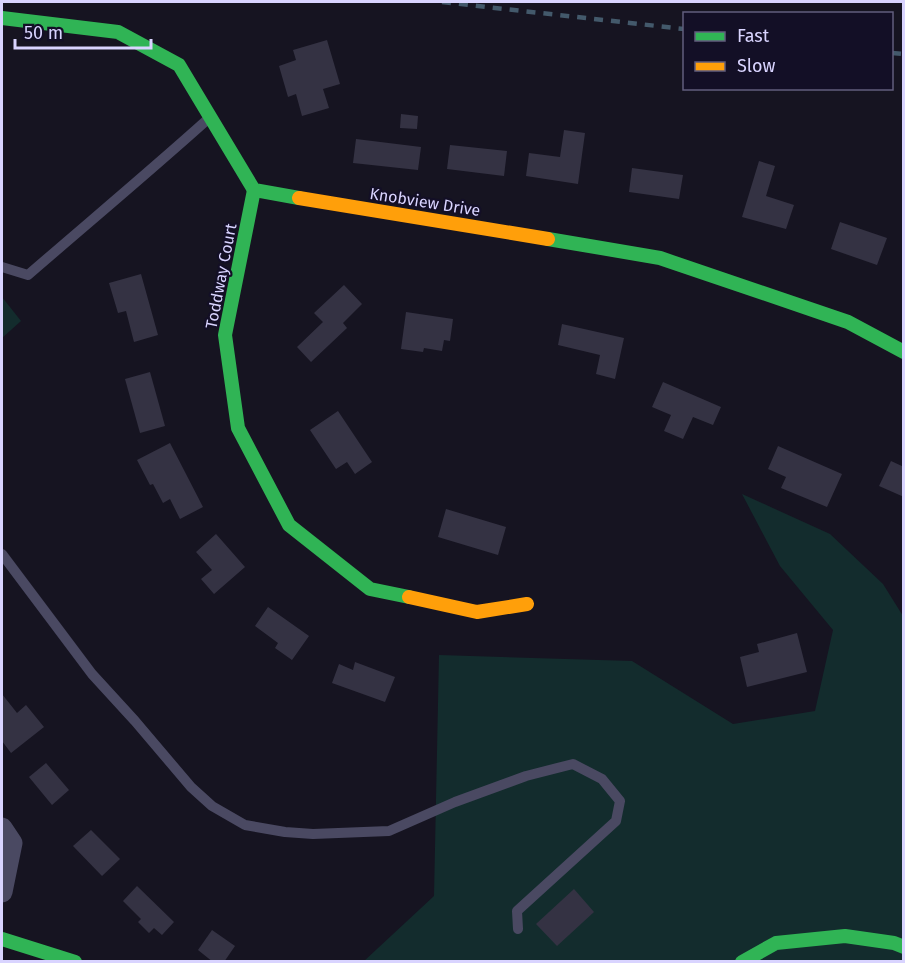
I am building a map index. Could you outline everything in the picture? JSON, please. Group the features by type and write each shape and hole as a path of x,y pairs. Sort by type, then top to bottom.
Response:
{"street":[{"path":"2,18 118,32 179,65 255,190"},
{"name":"Knobview Drive","path":"255,190 660,258 848,322 903,352"},
{"name":"Toddway Court","path":"255,190 225,335 238,428 290,525 370,589 477,612 527,604"},
{"path":"2,828 12,843 2,892"},
{"path":"742,962 776,943 845,936 894,943 903,947"},
{"path":"2,939 75,962"}],"lane":[{"path":"2,267 28,275 111,206 210,117"},
{"path":"2,554 92,674 191,787 212,806 245,825 313,834 389,831 455,802 526,776 573,764 602,779 620,801 616,821 518,911 518,929"}],"green space":[{"path":"2,297 21,321 2,338"},
{"path":"742,494 830,534 883,584 903,616 903,961 363,962 434,896 439,655 632,661 733,724 815,711 833,630 780,566"}],"building":[{"path":"327,40 340,84 323,89 329,108 302,116 296,94 288,97 279,66 296,60 293,50"},
{"path":"401,114 418,116 417,129 400,128"},
{"path":"564,130 585,133 578,184 526,176 529,153 560,157"},
{"path":"356,139 421,147 418,170 353,163"},
{"path":"450,145 507,151 504,176 447,169"},
{"path":"759,161 775,166 766,196 794,205 786,229 742,217"},
{"path":"632,168 683,175 679,199 629,192"},
{"path":"840,222 887,238 877,265 831,249"},
{"path":"141,274 158,335 134,342 126,311 118,313 109,283"},
{"path":"344,285 362,304 343,323 347,328 311,362 297,347 323,322 314,313"},
{"path":"406,312 453,319 450,341 444,340 442,351 424,348 423,352 401,349"},
{"path":"562,324 624,338 615,379 596,374 600,355 558,345"},
{"path":"150,372 165,426 140,433 125,379"},
{"path":"663,382 721,407 713,425 693,417 683,439 664,431 671,415 652,407"},
{"path":"338,411 372,462 355,474 347,462 336,469 310,430"},
{"path":"170,443 203,507 180,519 170,499 163,503 153,484 150,485 137,460"},
{"path":"778,446 842,474 827,507 781,488 786,477 768,469"},
{"path":"891,461 904,467 904,497 879,486"},
{"path":"446,509 506,527 498,555 438,537"},
{"path":"216,534 245,567 214,594 201,579 212,570 196,552"},
{"path":"268,607 309,636 292,660 275,648 278,643 255,626"},
{"path":"797,633 807,672 747,687 740,657 759,652 757,644"},
{"path":"355,662 395,677 385,702 332,683 339,664 353,670"},
{"path":"2,694 17,713 26,705 44,727 11,753 2,741"},
{"path":"46,763 69,790 52,805 29,777"},
{"path":"91,830 120,859 102,876 73,846"},
{"path":"137,886 174,922 162,935 154,928 149,933 138,922 141,919 123,901"},
{"path":"574,889 594,912 557,946 536,924"},
{"path":"212,930 235,946 224,962 213,962 198,950"}],"railway":[{"path":"442,2 683,29"},
{"path":"893,53 904,54"}],"traffic: fast":[{"path":"2,18 118,32 179,65 254,190 299,198"},
{"path":"254,190 225,335 238,428 289,525 370,589 409,597"},
{"path":"548,239 660,258 848,322 904,352"},
{"path":"742,962 776,943 845,936 894,943 904,947"},
{"path":"2,939 75,962"}],"traffic: slow":[{"path":"299,198 548,239"},
{"path":"409,597 477,612 527,604"}]}
